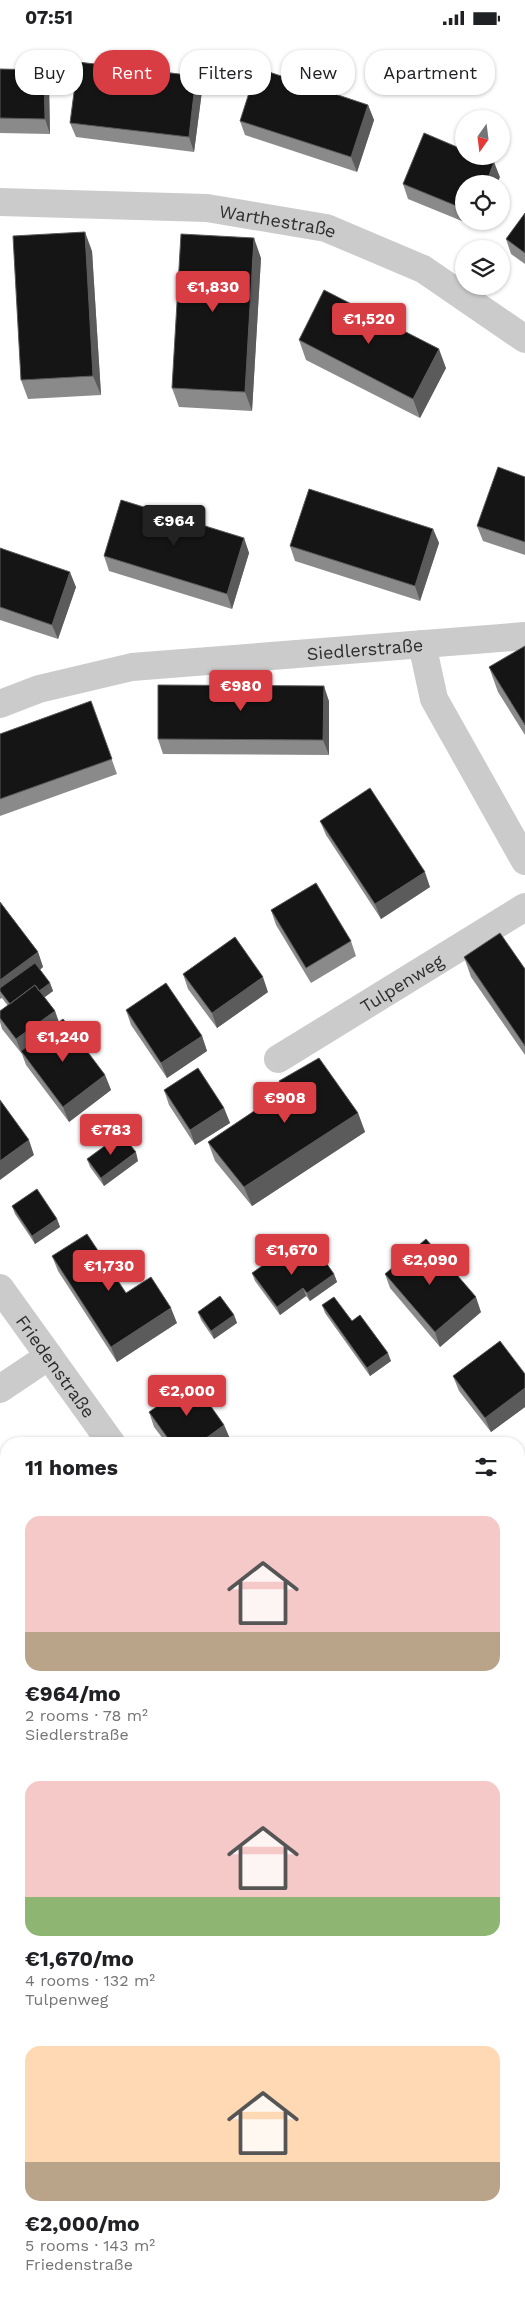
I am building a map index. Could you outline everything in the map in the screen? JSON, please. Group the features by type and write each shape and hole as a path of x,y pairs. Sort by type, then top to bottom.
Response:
{"street":[{"name":"Warthestraße","path":"0,203 207,208 326,228 423,269 525,339"},
{"name":"Siedlerstraße","path":"0,704 39,689 132,667 525,636"},
{"path":"422,644 434,699 525,861"},
{"name":"Tulpenweg","path":"278,1059 525,907"},
{"name":"Friedenstraße","path":"0,1288 107,1437"},
{"path":"0,1389 49,1356"}],"building":[{"path":"83,63 93,64 93,95 170,95 170,73 180,74 180,95 194,95 189,137 70,123 74,95 83,95"},
{"path":"0,69 15,69 15,95 45,95 45,119 0,118"},
{"path":"271,73 281,76 281,95 338,95 368,105 351,157 240,121 248,95 271,95"},
{"path":"424,133 455,146 455,165 493,165 489,175 455,175 455,205 403,184"},
{"path":"525,213 525,253 510,240 506,239"},
{"path":"85,232 93,376 21,380 13,236"},
{"path":"181,234 254,238 245,392 172,388"},
{"path":"324,290 439,349 413,399 299,340"},
{"path":"498,467 525,477 525,542 477,526"},
{"path":"309,489 433,529 415,586 290,546"},
{"path":"121,500 244,538 227,594 104,556"},
{"path":"0,548 70,572 52,625 0,607"},
{"path":"525,646 525,725 489,667"},
{"path":"158,685 324,686 323,740 158,739"},
{"path":"91,701 112,759 0,799 0,734"},
{"path":"370,788 425,872 375,904 320,821"},
{"path":"316,883 351,941 306,968 271,910"},
{"path":"0,902 38,952 0,980"},
{"path":"500,933 525,969 525,1046 464,957"},
{"path":"235,937 263,977 212,1013 183,974"},
{"path":"35,963 50,983 39,991 35,985 10,1004 0,991 0,988"},
{"path":"166,983 202,1036 161,1063 126,1010"},
{"path":"35,985 55,1011 16,1039 0,1018 0,1011"},
{"path":"63,1019 105,1075 63,1107 21,1051"},
{"path":"319,1058 358,1113 244,1187 208,1142 284,1091 279,1081"},
{"path":"198,1068 224,1108 190,1130 164,1090"},
{"path":"0,1100 29,1140 0,1161"},
{"path":"121,1134 136,1152 101,1178 87,1159"},
{"path":"37,1189 57,1219 32,1236 12,1206"},
{"path":"87,1234 126,1293 151,1277 171,1308 111,1347 52,1256"},
{"path":"426,1239 476,1297 435,1332 385,1274"},
{"path":"315,1247 334,1274 307,1293 303,1288 277,1307 252,1273 279,1254 288,1266"},
{"path":"220,1296 234,1315 211,1331 198,1312"},
{"path":"334,1297 352,1321 360,1315 388,1353 367,1368 322,1305"},
{"path":"500,1341 525,1374 525,1388 485,1418 453,1376"},
{"path":"193,1381 224,1425 208,1437 167,1437 149,1412"}]}
